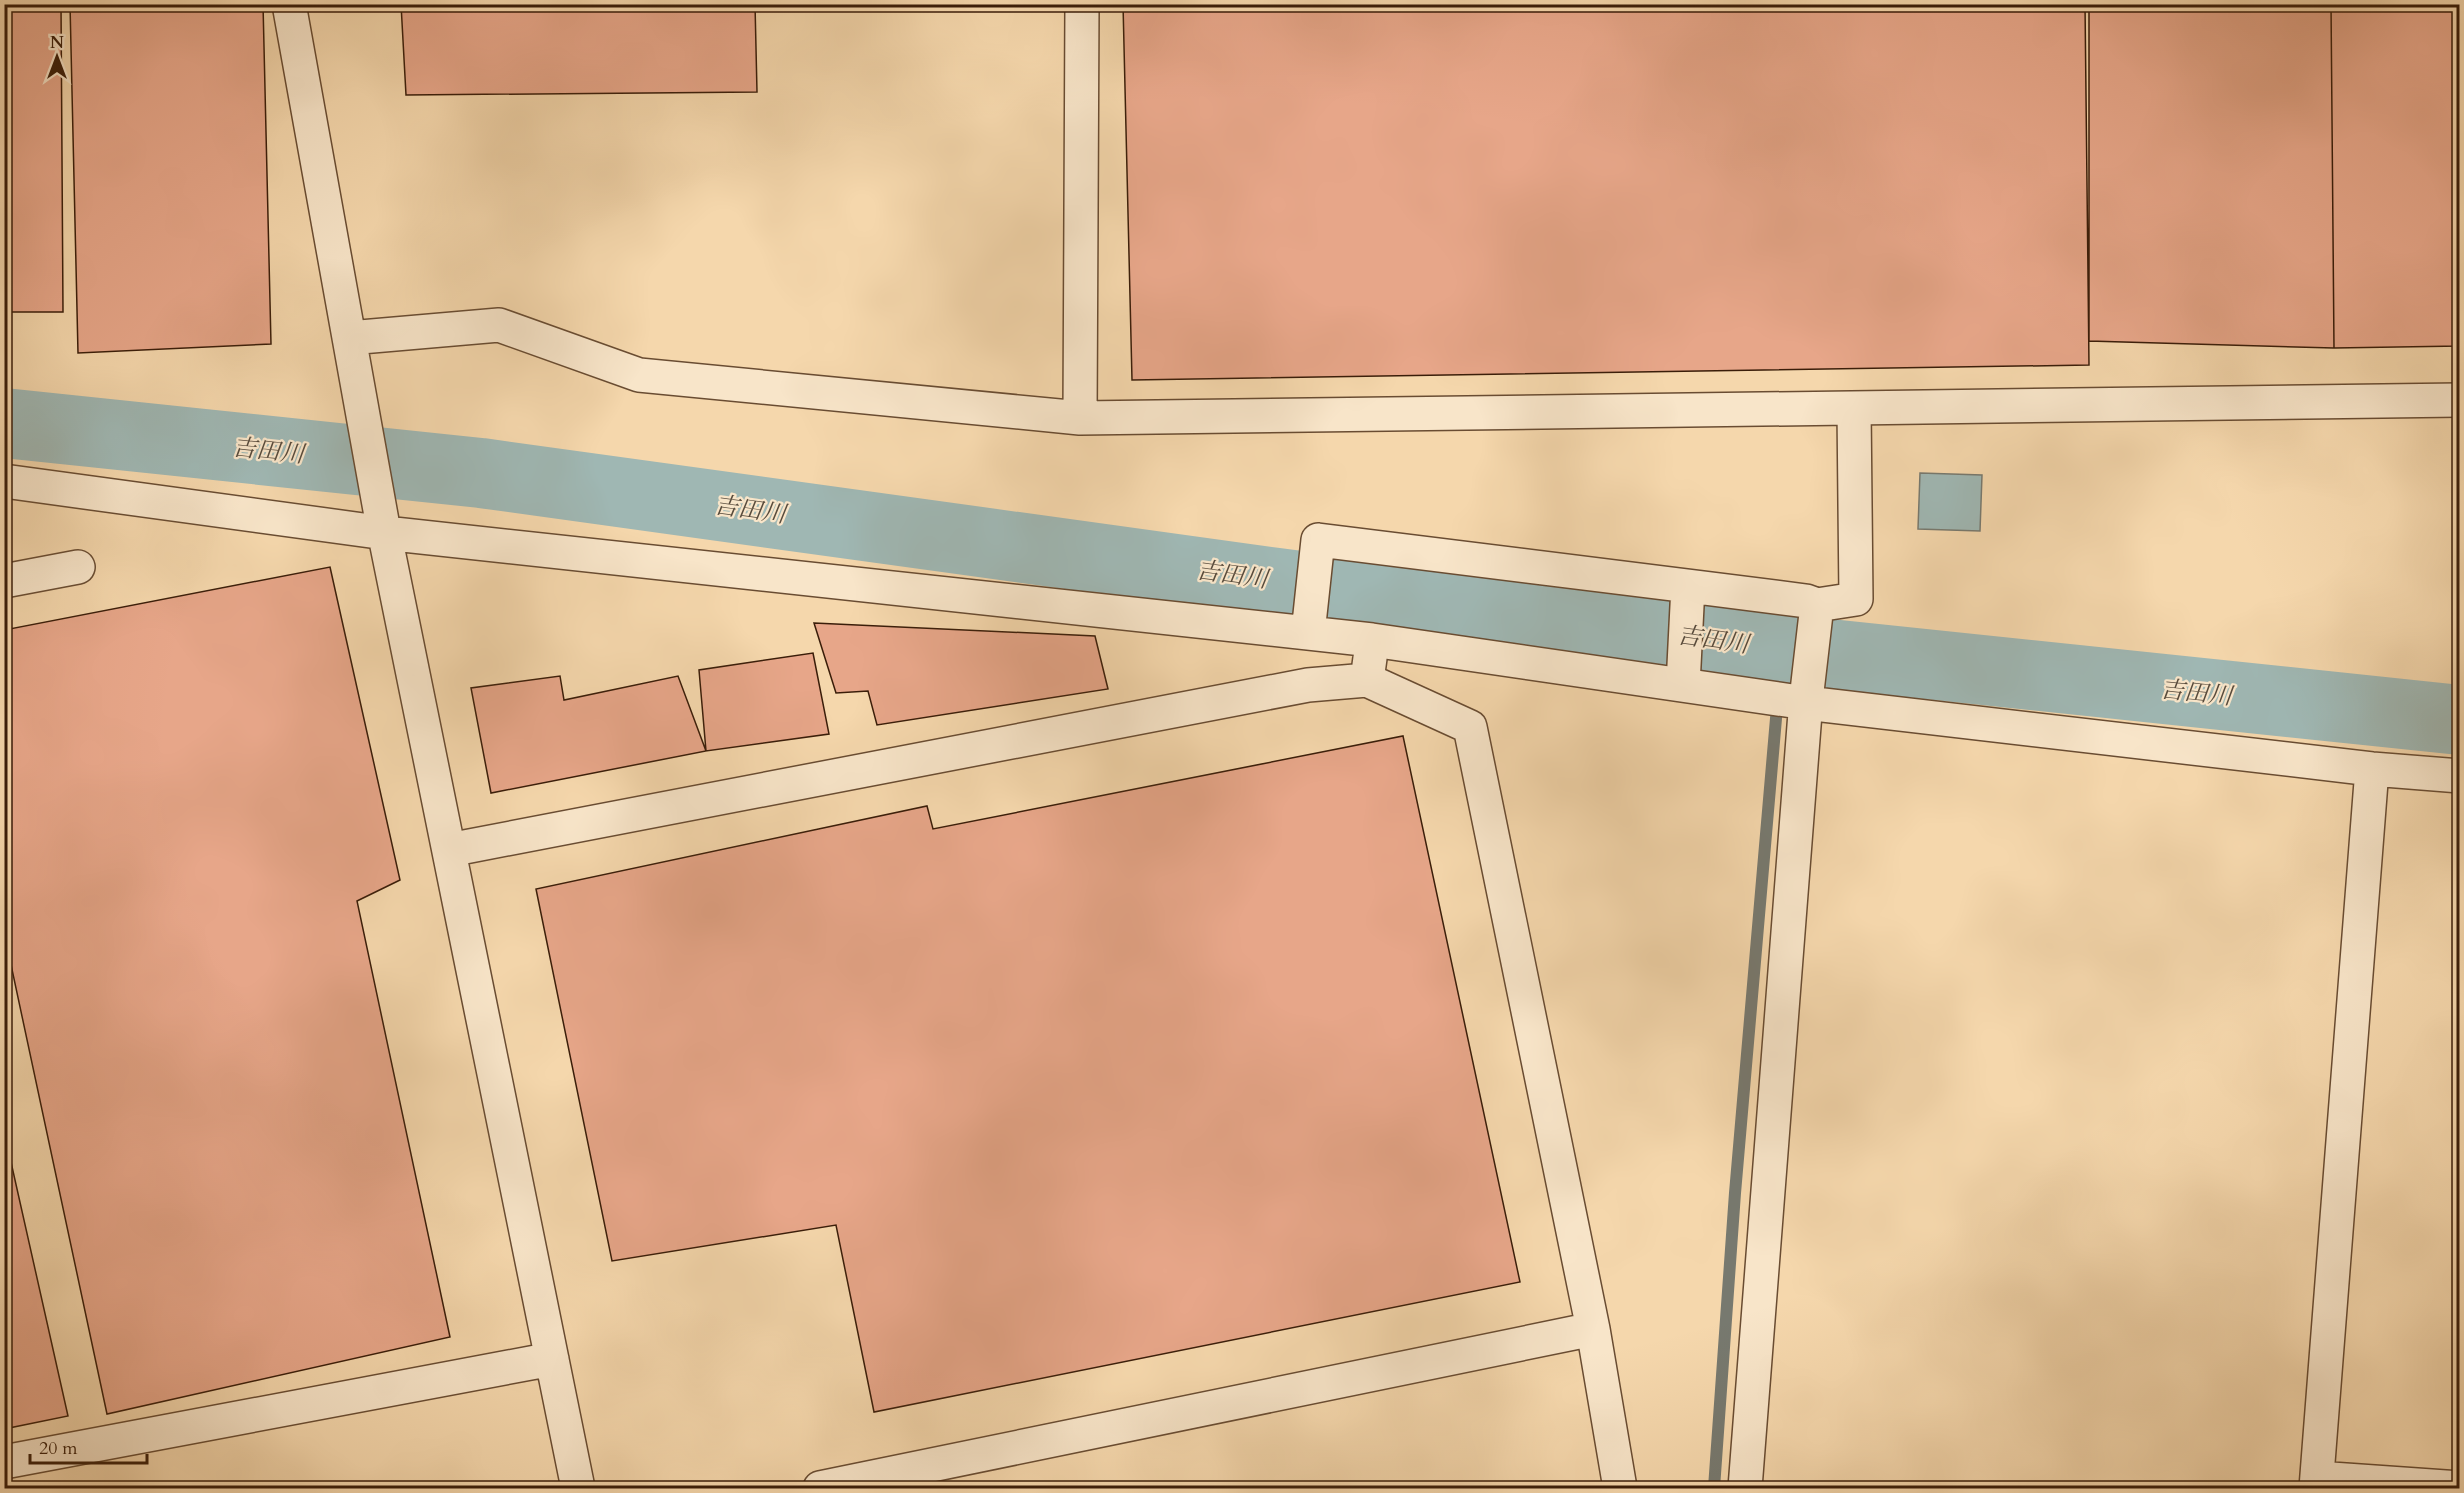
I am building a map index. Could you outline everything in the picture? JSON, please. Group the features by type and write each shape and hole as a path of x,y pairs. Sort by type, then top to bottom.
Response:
{"street":[{"path":"289,4 384,527 578,1488"},
{"path":"1080,418 1082,4"},
{"path":"349,338 499,324 639,375 1080,418 2460,400"},
{"path":"1308,631 1318,540 1806,601 1817,606 1856,598 1854,408"},
{"path":"4,481 384,527 1308,631 1806,702 2372,769 2460,776"},
{"path":"4,581 78,567"},
{"path":"1683,684 1688,587"},
{"path":"1745,1488 1806,702 1817,606"},
{"path":"1366,680 1372,640"},
{"path":"449,850 1308,685 1366,680 1470,727 1593,1329 1620,1488"},
{"path":"2372,769 2316,1483 2460,1488"},
{"path":"820,1488 1593,1329"},
{"path":"4,1462 552,1359"}],"water":[{"path":"1920,473 1982,475 1980,531 1918,529"}],"building":[{"path":"4,4 61,4 63,312 4,312"},
{"path":"70,4 263,4 271,344 78,353"},
{"path":"401,4 755,4 757,92 406,95"},
{"path":"1123,4 2085,4 2089,365 1132,380"},
{"path":"2089,4 2331,4 2334,348 2089,341"},
{"path":"2331,4 2460,4 2460,346 2334,348"},
{"path":"330,567 400,880 357,901 450,1337 107,1414 4,932 4,630"},
{"path":"814,623 1095,636 1108,689 877,725 868,691 836,693"},
{"path":"813,653 829,734 706,751 699,670"},
{"path":"560,676 564,700 678,676 706,751 491,793 471,688"},
{"path":"1403,736 1520,1282 874,1412 836,1225 612,1261 536,889 927,806 933,829"},
{"path":"4,1131 68,1416 4,1429"}],"waterway":[{"name":"吉田川","path":"4,423 481,473 1277,583 1782,649 2460,720"},
{"path":"1714,1488 1735,1193 1782,649"}]}
